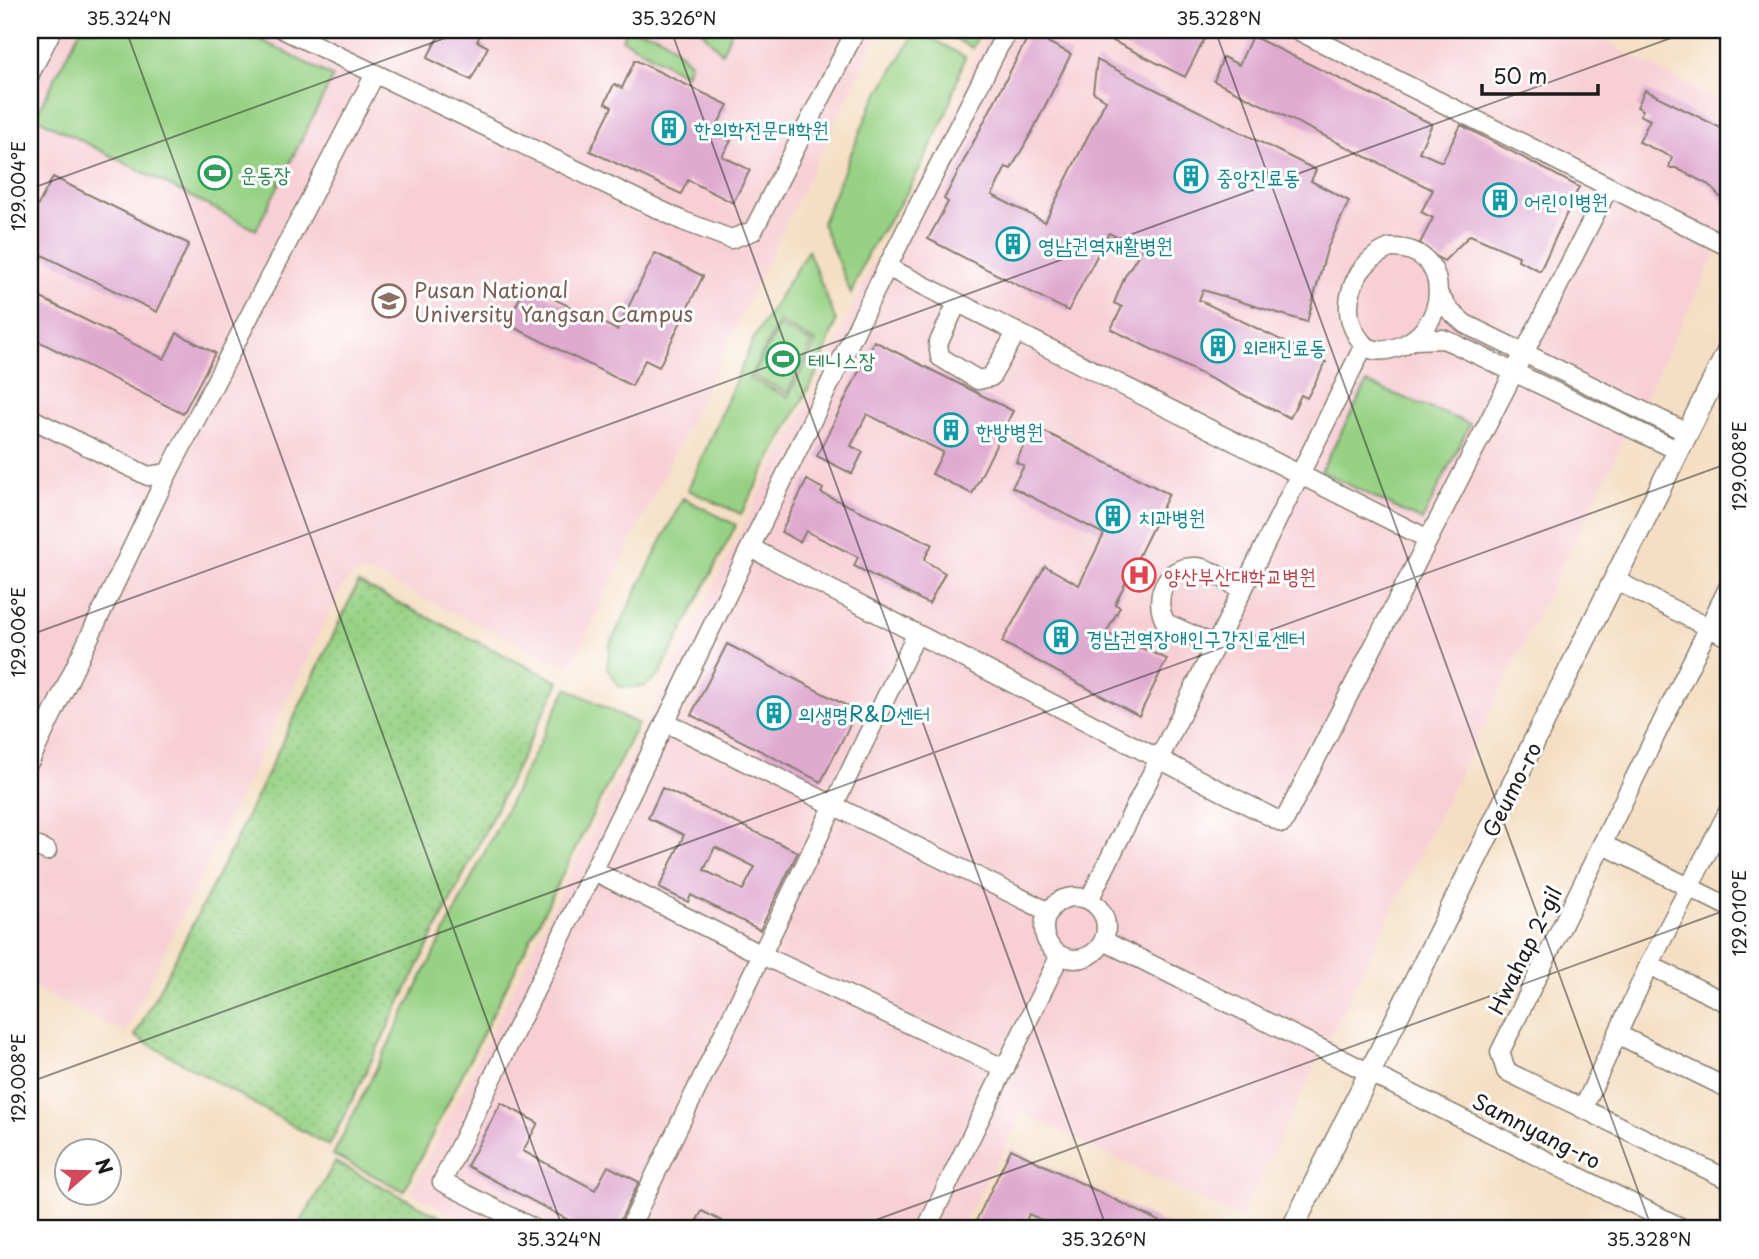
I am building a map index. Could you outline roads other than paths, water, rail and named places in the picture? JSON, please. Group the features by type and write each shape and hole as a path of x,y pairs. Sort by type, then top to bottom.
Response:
{"main road":[{"name":"Geumo-ro","path":"1292,1229 1729,349"}],"street":[{"path":"30,74 52,30"},
{"path":"284,30 683,221 731,239 753,231 856,30"},
{"path":"535,1229 442,1182 887,267 999,46 1010,30"},
{"path":"1297,30 1729,247"},
{"path":"30,761 168,473 375,74"},
{"path":"751,548 1283,823 1609,187"},
{"path":"1405,248 1422,256 1435,277 1439,295 1450,311 1465,324 1594,388 1684,441 1514,372 1443,339 1415,340 1388,350 1376,351 1364,345 1351,325 1350,293 1362,269 1380,252 1405,248"},
{"path":"887,267 1428,539"},
{"path":"1415,340 1432,321 1439,295"},
{"path":"957,303 938,344 940,357 978,380 991,377 1016,333"},
{"path":"1539,324 1545,351 1582,373 1594,388"},
{"path":"1089,900 1364,345"},
{"path":"30,418 148,476 168,473"},
{"path":"1215,645 1166,623 1159,595 1165,581 1185,569 1196,567 1242,590"},
{"path":"1615,580 1729,638"},
{"name":"Hwahap 2-gil","path":"1729,586 1500,1052 1506,1071 1729,1180"},
{"path":"629,1229 832,804 916,635"},
{"path":"665,722 1049,912"},
{"path":"1583,1109 1650,965 1728,816"},
{"path":"30,843 47,851"},
{"path":"1602,844 1729,907"},
{"path":"594,871 762,955 1005,1069"},
{"path":"1063,900 1089,900 1102,913 1106,922 1104,941 1090,956 1070,959 1060,955 1052,949 1044,931 1049,912 1063,900"},
{"name":"Samnyang-ro","path":"1104,941 1684,1229"},
{"path":"926,1229 1060,955"},
{"path":"1650,965 1729,1004"},
{"path":"1619,1035 1729,1088"}],"place":[{"name":"한의학전문대학원","path":"669,128"},
{"name":"운동장","path":"215,173"},
{"name":"중앙진료동","path":"1191,176"},
{"name":"어린이병원","path":"1500,200"},
{"name":"영남권역재활병원","path":"1013,244"},
{"name":"Pusan National University Yangsan Campus","path":"389,301"},
{"name":"외래진료동","path":"1218,346"},
{"name":"테니스장","path":"783,359"},
{"name":"한방병원","path":"951,430"},
{"name":"치과병원","path":"1113,516"},
{"name":"양산부산대학교병원","path":"1139,575"},
{"name":"경남권역장애인구강진료센터","path":"1061,637"},
{"name":"의생명R&D센터","path":"774,713"}]}
